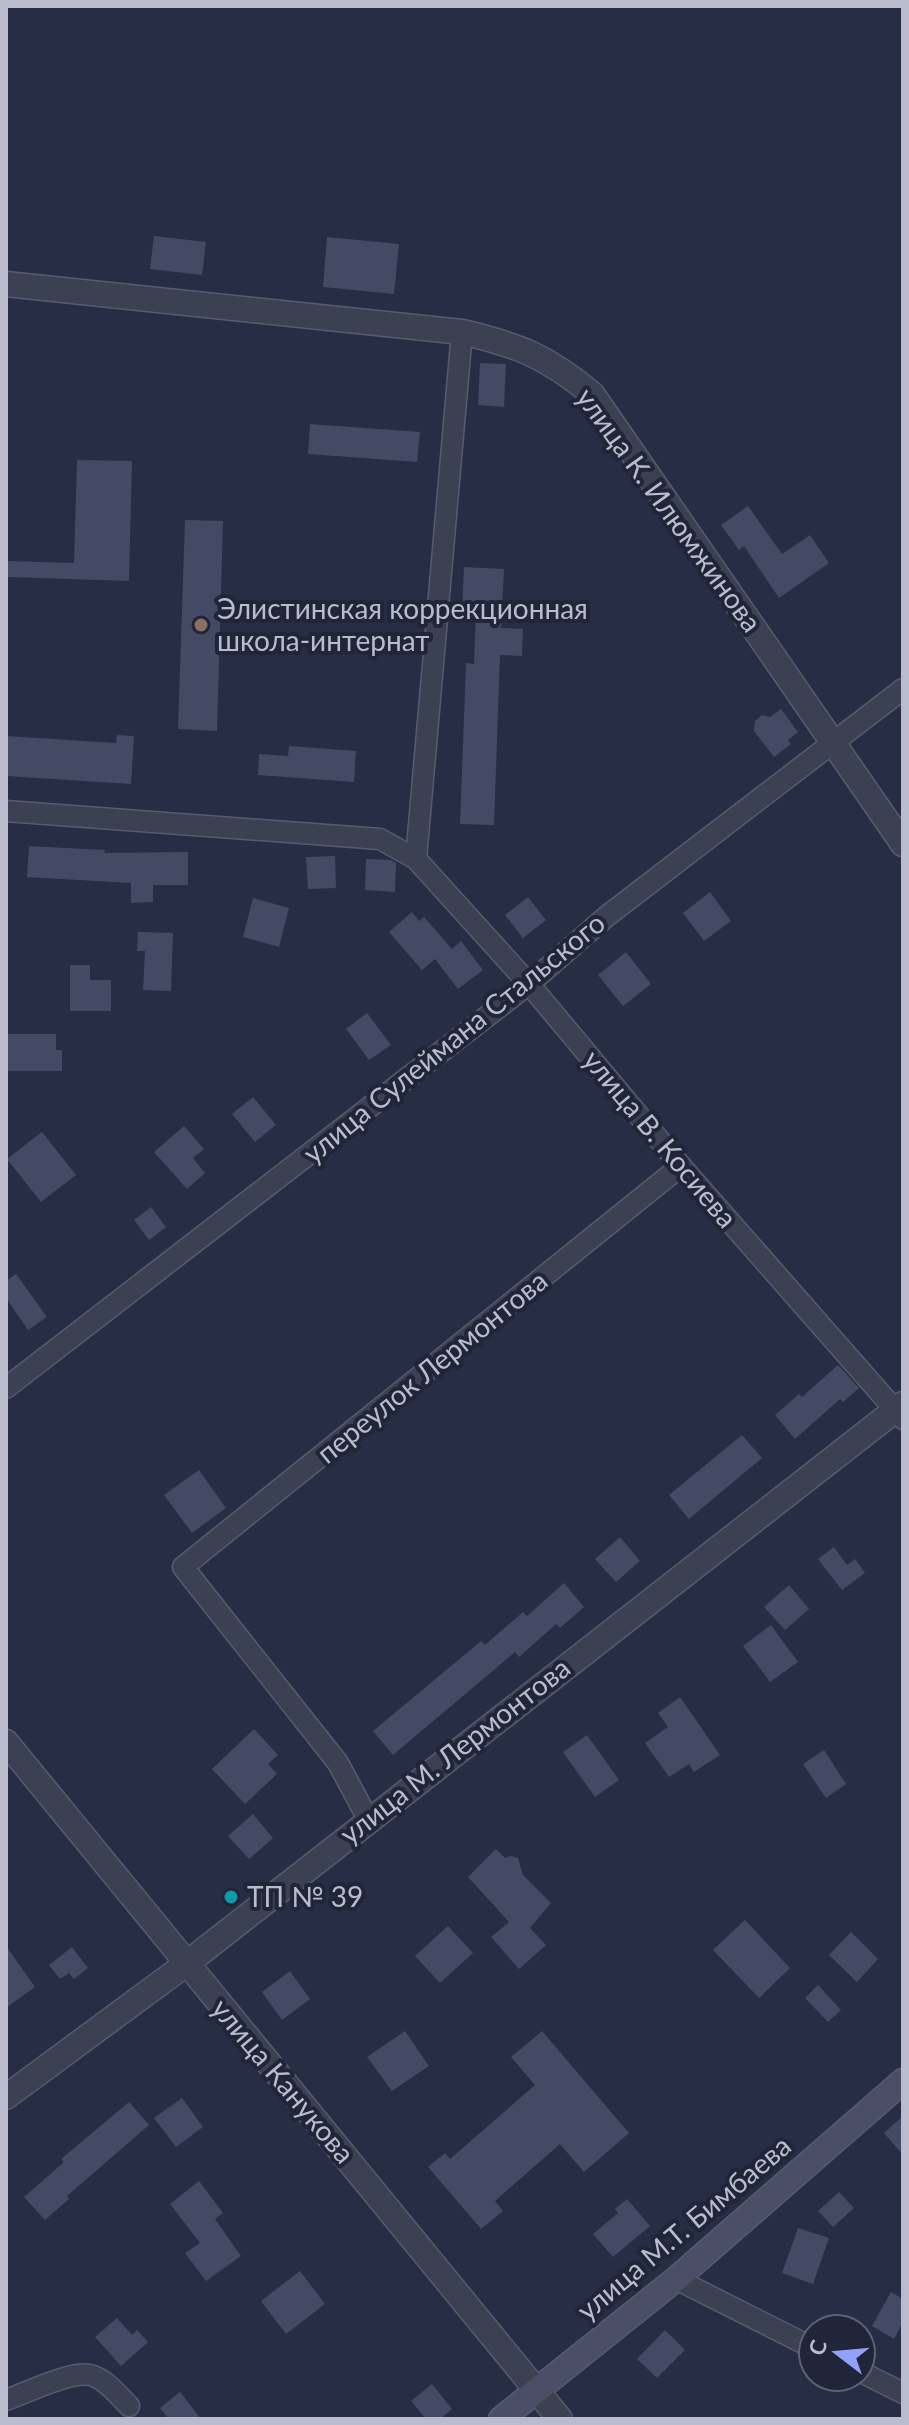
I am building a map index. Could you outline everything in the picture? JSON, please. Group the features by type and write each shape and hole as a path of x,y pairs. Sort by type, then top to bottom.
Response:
{"main road":[{"name":"улица М.Т. Бимбаева","path":"501,2419 676,2279 903,2081"}],"street":[{"name":"улица К. Илюмжинова","path":"6,284 462,332 530,351 563,370 592,394 903,844"},
{"path":"416,859 462,332"},
{"name":"улица Сулеймана Стальского","path":"6,1388 529,984 607,916 903,689"},
{"name":"улица В. Косиева","path":"6,811 380,839 416,859 529,984 681,1166 900,1411"},
{"name":"переулок Лермонтова","path":"368,1819 338,1763 183,1567 681,1166"},
{"name":"улица М. Лермонтова","path":"6,2097 186,1964 368,1819 900,1411"},
{"name":"улица Канукова","path":"6,1742 560,2419"},
{"path":"676,2279 797,2340"},
{"path":"6,2400 77,2375 91,2375 106,2384 129,2406"},
{"path":"877,2380 903,2393"}],"building":[{"path":"154,236 206,242 202,275 150,269"},
{"path":"327,237 399,244 394,294 323,287"},
{"path":"480,363 506,364 504,407 478,405"},
{"path":"310,424 420,432 417,462 308,454"},
{"path":"77,460 132,461 129,581 6,577 6,561 74,563"},
{"path":"748,506 782,554 810,535 829,563 779,598 744,546 739,550 721,525"},
{"path":"185,520 223,521 217,731 178,729"},
{"path":"464,567 504,569 501,628 523,629 522,656 500,655 494,825 460,824 466,663 474,664 476,612 462,611"},
{"path":"781,709 798,732 788,740 791,744 774,757 754,731 755,721 762,715 770,717"},
{"path":"117,735 134,736 131,784 6,776 6,736 116,743"},
{"path":"289,746 356,751 354,782 258,775 259,754 288,756"},
{"path":"29,846 105,850 104,853 188,852 188,885 153,885 153,902 131,903 131,883 27,877"},
{"path":"335,856 336,888 308,889 306,857"},
{"path":"366,859 396,863 395,892 365,890"},
{"path":"710,892 731,921 704,941 683,913"},
{"path":"528,897 546,920 523,938 505,915"},
{"path":"253,898 289,908 279,947 243,937"},
{"path":"412,912 419,921 424,917 452,949 461,941 483,970 458,989 435,959 422,970 389,932"},
{"path":"138,932 173,933 171,991 143,990 145,951 137,951"},
{"path":"626,952 651,984 623,1006 598,975"},
{"path":"70,965 90,965 90,980 111,980 111,1011 70,1011"},
{"path":"367,1013 391,1045 369,1060 346,1029"},
{"path":"6,1034 56,1034 56,1050 62,1050 62,1071 6,1071"},
{"path":"253,1097 276,1125 255,1142 232,1114"},
{"path":"184,1126 204,1149 193,1158 205,1173 187,1189 154,1152"},
{"path":"42,1132 76,1175 41,1202 7,1159"},
{"path":"151,1207 166,1227 149,1240 134,1220"},
{"path":"16,1274 47,1317 28,1330 6,1298 6,1281"},
{"path":"838,1365 859,1388 843,1402 840,1399 795,1439 775,1415 799,1394 802,1397"},
{"path":"742,1435 762,1458 689,1519 669,1495"},
{"path":"199,1470 226,1508 192,1533 164,1495"},
{"path":"620,1537 640,1561 616,1582 595,1559"},
{"path":"834,1547 847,1565 855,1559 865,1573 842,1590 818,1559"},
{"path":"564,1583 584,1607 560,1628 556,1624 519,1657 515,1652 393,1755 373,1731 481,1641 485,1645 523,1612 527,1616"},
{"path":"789,1585 809,1609 785,1630 764,1607"},
{"path":"771,1625 798,1662 770,1682 743,1646"},
{"path":"680,1697 720,1755 694,1772 689,1764 669,1777 645,1743 668,1727 658,1713"},
{"path":"254,1729 278,1755 268,1764 277,1774 245,1804 212,1769"},
{"path":"587,1735 619,1780 595,1797 563,1752"},
{"path":"824,1750 846,1784 826,1798 803,1764"},
{"path":"253,1814 273,1838 249,1859 228,1836"},
{"path":"496,1849 505,1858 518,1858 523,1875 551,1903 530,1928 546,1945 519,1969 491,1937 509,1922 468,1877"},
{"path":"745,1920 790,1968 759,1998 713,1950"},
{"path":"448,1926 473,1953 440,1983 415,1956"},
{"path":"851,1932 878,1959 857,1982 829,1955"},
{"path":"6,1946 35,1987 6,2008"},
{"path":"72,1947 88,1968 74,1979 69,1973 60,1979 49,1965"},
{"path":"290,1971 310,1999 282,2020 262,1992"},
{"path":"818,1985 841,2010 828,2022 805,1998"},
{"path":"405,2031 429,2066 392,2091 367,2057"},
{"path":"542,2031 629,2133 584,2172 560,2144 495,2201 503,2211 481,2229 428,2167 445,2153 450,2159 535,2085 511,2057"},
{"path":"182,2098 203,2127 176,2147 154,2118"},
{"path":"129,2102 149,2125 67,2196 69,2199 45,2220 24,2197 64,2162 61,2159"},
{"path":"903,2116 903,2155 884,2133"},
{"path":"199,2181 223,2213 215,2219 241,2256 206,2281 185,2253 200,2243 170,2204"},
{"path":"839,2192 854,2208 833,2227 818,2211"},
{"path":"627,2199 650,2226 613,2257 593,2234 618,2213 615,2209"},
{"path":"798,2228 829,2238 813,2284 782,2273"},
{"path":"300,2271 325,2304 286,2334 261,2301"},
{"path":"891,2292 903,2299 903,2322 894,2339 877,2329 877,2317"},
{"path":"117,2318 132,2335 137,2330 148,2342 121,2366 95,2337"},
{"path":"665,2330 685,2350 657,2378 637,2359"},
{"path":"432,2384 452,2409 440,2419 426,2419 411,2401"},
{"path":"180,2392 201,2419 169,2419 160,2408"}],"place":[{"name":"Элистинская коррекционная школа-интернат","path":"201,625"},
{"name":"ТП № 39","path":"231,1897"}]}
